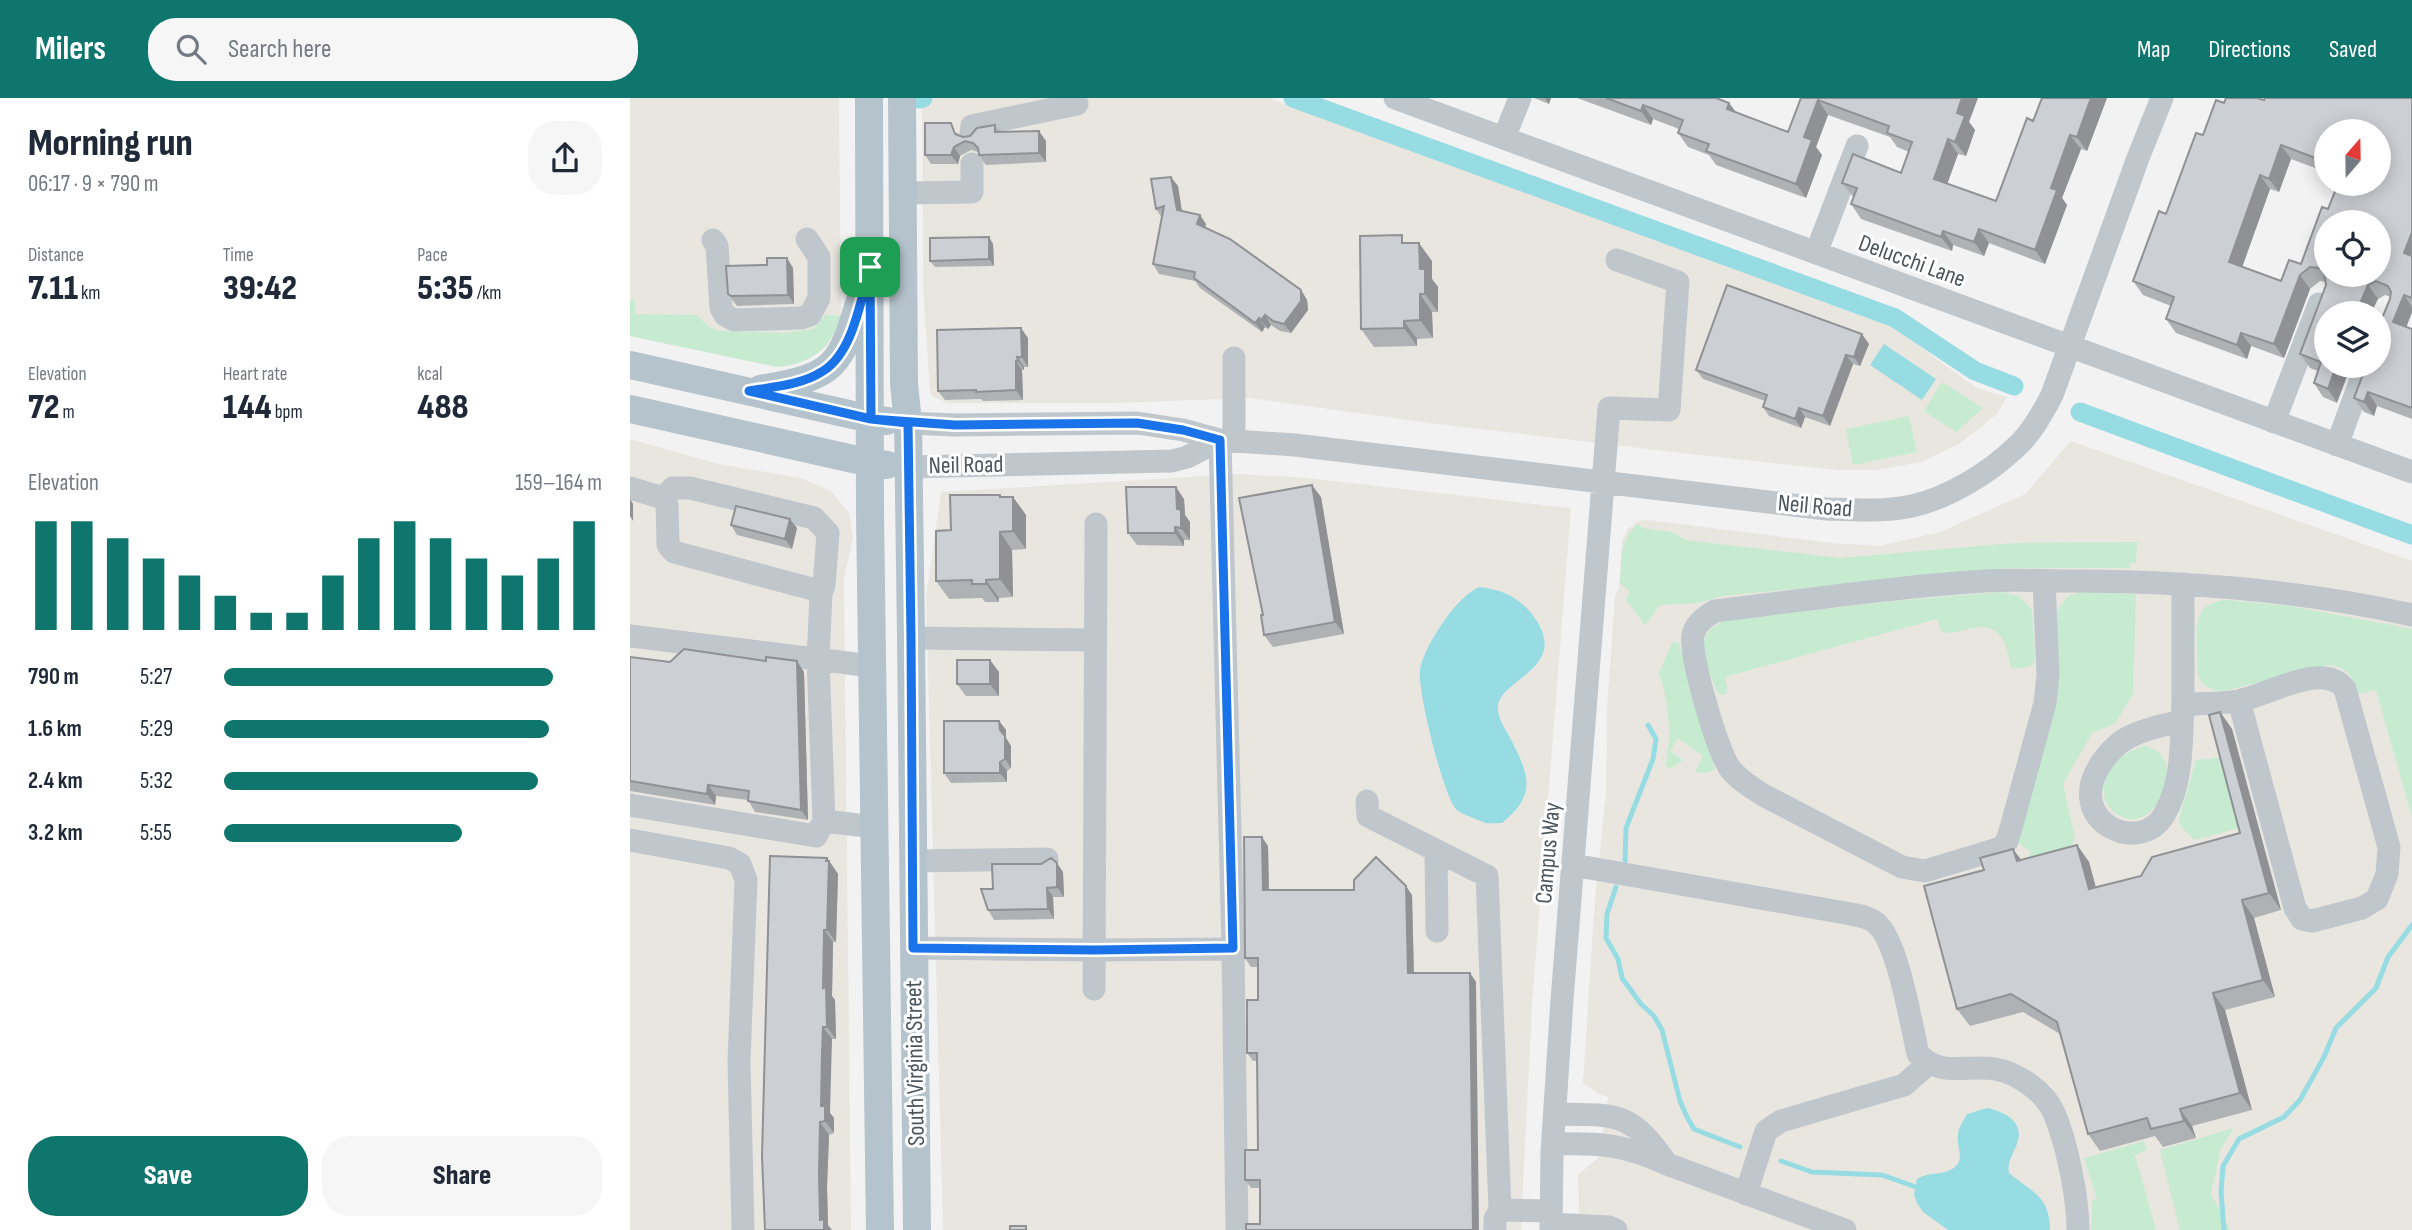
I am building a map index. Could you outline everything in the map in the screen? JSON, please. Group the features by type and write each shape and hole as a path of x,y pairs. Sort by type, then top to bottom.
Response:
{"main road":[{"name":"South Virginia Street","path":"869,98 872,666 880,1230"},
{"name":"South Virginia Street","path":"902,98 917,1230"},
{"path":"749,391 810,378 837,360 847,343 870,267"},
{"name":"Neil Road","path":"630,365 871,419 908,423"},
{"name":"Neil Road","path":"630,409 872,463 908,467"}],"street":[{"name":"Delucchi Lane","path":"1395,98 2412,472"},
{"path":"1504,138 1520,98"},
{"name":"Neil Road","path":"908,423 1137,423 1227,440 1262,441 1826,509 1888,510 1914,506 1940,498 1964,485 2015,449 2030,431 2052,395 2162,98"},
{"path":"971,133 972,126 1077,104"},
{"path":"1816,253 1857,146"},
{"path":"902,193 972,192 972,164"},
{"path":"713,240 717,246 721,308 725,315 734,320 801,318 810,315 819,298 819,257 807,240"},
{"name":"Campus Way","path":"1551,1222 1555,1114 1609,408 1669,410 1678,282 1617,261"},
{"path":"2274,422 2323,295"},
{"path":"1234,358 1227,440 1237,1230"},
{"path":"2337,445 2362,378"},
{"name":"Neil Road","path":"908,467 1172,461 1227,440"},
{"path":"630,488 663,498 667,503 668,545 674,552 816,590 821,594"},
{"path":"630,805 816,836 824,821 818,659 821,594 828,533 814,517 691,488 673,488 663,498"},
{"path":"1094,989 1096,524"},
{"path":"2044,581 2048,675 2045,704 2011,828 2007,841 2001,848 1925,871 1902,867 1763,795 1741,780 1725,760 1694,656 1693,635 1696,628 1715,611 1986,581 2044,581 2144,581 2284,593 2412,615"},
{"path":"2183,584 2183,713 2178,772 2171,799 2157,825 2148,831 2125,832 2113,829 2100,820 2092,809 2089,797 2095,773 2106,756 2129,737 2183,713 2239,701 2320,677 2333,678 2345,689 2389,847 2387,874 2382,891 2372,904 2319,921 2307,920 2299,915 2239,701"},
{"path":"630,636 872,666"},
{"path":"911,638 1095,640"},
{"path":"1367,801 1368,816 1487,876 1498,1220 1551,1222 1609,1227 1616,1230"},
{"path":"824,821 875,827"},
{"path":"630,841 729,858 740,864 746,880 739,1061 743,1230"},
{"path":"1436,851 1437,931"},
{"path":"913,861 1047,859"},
{"path":"1573,865 1870,919 1879,925 1891,943 1918,1054 1928,1064 1962,1070 1995,1069 2016,1076 2037,1091 2054,1112 2077,1206 2078,1230"},
{"path":"913,948 1233,948"},
{"path":"1746,1194 1766,1132 1781,1121 1904,1085 1928,1064"},
{"path":"1555,1114 1598,1115 1629,1122 1644,1133 1667,1164"},
{"path":"1553,1144 1609,1144 1633,1149 1845,1230"}],"shaded area":[{"path":"630,98 839,98 841,316 827,346 794,365 777,367 630,336"},
{"path":"922,98 1269,98 1894,328 1977,388 2007,397 1996,415 1959,444 1921,462 1877,470 1837,470 1690,454 1429,423 1251,398 1115,403 947,403 932,396 930,390 923,289"},
{"path":"630,439 719,464 801,478 831,491 849,513 853,537 844,579 851,1230 630,1230"},
{"path":"2071,441 2412,561 2412,1230 1579,1230 1578,1175 1599,1157 1608,1097 1598,1094 1583,1083 1595,898 1606,792 1607,708 1615,596 1619,587 1622,541 1628,529 1638,521 1649,520 1831,543 1879,546 1940,532 2025,494"},
{"path":"1240,474 1307,478 1571,508 1532,1004 1521,1230 943,1230 926,597 941,492"}],"green space":[{"path":"635,299 635,314 697,315 708,326 719,331 785,333 813,329 825,315 841,316 832,337 818,353 800,362 777,367 630,336 630,300"},
{"path":"1942,382 1983,408 1956,432 1924,411"},
{"path":"1909,416 1917,452 1853,465 1846,429"},
{"path":"1638,524 1643,528 1673,532 1685,540 1840,558 2013,543 2137,542 2136,563 2130,563 2129,568 2008,568 1722,596 1698,603 1660,605 1645,625 1626,600 1630,592 1620,583 1624,543"},
{"path":"2002,592 2019,596 2032,610 2035,658 2033,665 2011,667 2005,644 1992,629 1984,627 1942,632 1937,619 1725,677 1726,694 1720,695 1704,653 1706,635 1724,621 1893,601"},
{"path":"2081,592 2136,594 2133,694 2115,724 2092,733 2063,784 2075,838 2063,862 2025,862 2031,852 2017,842 2058,689 2056,612 2068,596"},
{"path":"2226,600 2290,606 2412,629 2412,817 2376,690 2359,694 2345,670 2328,665 2224,691 2204,685 2197,665 2197,624 2202,611 2208,606"},
{"path":"1673,641 1679,643 1715,769 1707,773 1695,772 1703,756 1678,738 1670,751 1683,760 1670,769 1665,765 1669,743 1668,718 1659,673"},
{"path":"2146,746 2163,758 2167,767 2165,788 2160,799 2145,815 2136,819 2125,818 2110,807 2104,795 2104,786 2112,767 2119,759 2137,748"},
{"path":"2224,757 2243,827 2194,840 2180,825 2179,819 2196,760"},
{"path":"2234,1128 2221,1148 2211,1194 2230,1230 2180,1230 2160,1150"},
{"path":"2144,1141 2147,1150 2135,1155 2156,1230 2091,1230 2092,1200 2097,1199 2084,1158"}],"water":[{"path":"1884,344 1936,379 1922,400 1870,365"},
{"path":"1480,587 1508,595 1526,607 1542,632 1544,647 1540,660 1500,699 1499,716 1520,759 1526,781 1522,802 1502,823 1486,823 1457,810 1452,802 1432,743 1420,681 1423,661 1443,623 1462,600"},
{"path":"1987,1108 2003,1113 2016,1124 2019,1135 2009,1163 2009,1173 2043,1202 2050,1230 1948,1230 1923,1212 1917,1203 1914,1195 1917,1179 1946,1172 1958,1164 1958,1132 1961,1124 1967,1114"}],"building":[{"path":"1606,98 1716,98 1729,103 1727,109 1788,132 1801,98 1962,98 1957,113 1965,116 1955,142 1948,139 1934,179 1996,201 2027,118 2033,121 2042,98 2091,98 2077,137 2070,135 2051,188 2057,190 2035,250 1979,229 1974,242 1943,231 1941,237 1851,204 1857,188 1842,183 1853,154 1901,173 1912,142 1887,133 1889,126 1818,100 1804,137 1812,140 1796,184 1706,151 1709,144 1678,133 1683,120 1643,105 1641,111"},
{"path":"2226,98 2412,98 2412,232 2404,253 2412,256 2412,298 2404,295 2393,322 2412,329 2412,408 2368,392 2364,402 2354,398 2362,378 2391,378 2391,292 2388,287 2391,287 2391,210 2321,210 2322,207 2328,209 2333,196 2391,196 2391,119 2314,119 2314,157 2281,145 2269,179 2260,175 2229,262 2281,281 2289,260 2301,264 2314,229 2314,267 2310,267 2300,275 2274,344 2241,333 2237,345 2166,319 2174,297 2133,281 2159,211 2166,214 2196,133 2203,135 2216,100 2224,103"},
{"path":"925,123 951,123 955,134 963,137 970,136 977,128 995,125 995,132 1039,131 1039,153 979,155 978,148 973,143 965,141 954,147 951,155 925,155"},
{"path":"1171,177 1177,210 1200,215 1197,224 1230,239 1301,290 1301,301 1284,324 1265,315 1255,323 1194,278 1195,272 1153,264 1164,206 1156,209 1151,179"},
{"path":"1402,235 1402,243 1419,243 1420,269 1425,269 1425,294 1420,294 1420,320 1404,321 1404,328 1361,329 1360,236"},
{"path":"989,237 989,259 930,261 930,238"},
{"path":"767,258 787,258 788,295 728,294 726,266 767,265"},
{"path":"1727,285 1862,334 1854,357 1846,355 1823,416 1799,408 1795,419 1763,407 1767,395 1696,370"},
{"path":"2325,287 2367,287 2361,301 2320,301"},
{"path":"2314,317 2314,359 2300,354"},
{"path":"1021,328 1022,357 1017,357 1016,361 1016,390 938,391 937,330"},
{"path":"2316,378 2332,378 2328,389 2314,383"},
{"path":"1312,485 1335,622 1264,635 1263,615 1239,498"},
{"path":"1126,487 1176,487 1177,509 1181,510 1181,528 1175,527 1175,533 1128,533"},
{"path":"950,495 1013,497 1013,531 1000,532 1000,579 986,580 986,584 972,584 972,580 936,581 936,531 951,530"},
{"path":"736,506 790,519 785,539 731,525"},
{"path":"684,649 766,661 766,657 797,661 801,810 748,801 749,791 708,785 707,794 630,781 630,657 670,662"},
{"path":"957,660 990,660 990,684 957,684"},
{"path":"2220,712 2269,893 2242,900 2263,980 2213,993 2240,1093 2180,1109 2184,1121 2151,1129 2147,1118 2088,1134 2057,1022 2011,994 1957,1009 1924,886 1984,870 1980,858 2013,849 2017,861 2077,845 2089,889 2141,876 2152,857 2240,833 2209,715"},
{"path":"944,721 999,721 1000,730 1005,736 1005,759 1000,762 1000,773 944,773"},
{"path":"1244,837 1262,837 1263,890 1354,890 1354,880 1376,857 1406,886 1408,973 1470,973 1473,1230 1246,1230 1246,1224 1260,1224 1260,1180 1245,1180 1245,1150 1258,1150 1257,1053 1247,1053 1247,1000 1258,1000 1258,958 1245,958"},
{"path":"770,856 827,858 826,861 829,861 823,988 826,987 827,1027 823,1027 821,1106 825,1106 825,1121 820,1122 819,1174 820,1220 824,1219 824,1230 765,1230 762,1156"},
{"path":"1051,858 1057,863 1057,887 1047,888 1048,909 988,910 981,889 993,889 992,864 1041,864"},
{"path":"1010,1226 1026,1226 1026,1230 1010,1230"}],"waterway":[{"path":"919,99 923,98"},
{"path":"1293,98 1895,318 1975,371 2014,386"},
{"path":"2080,412 2412,535"},
{"path":"1625,861 1626,828 1653,759 1656,739 1648,725"},
{"path":"1616,887 1607,914 1606,938 1618,959 1622,978 1641,1004 1654,1016 1662,1030 1680,1101 1687,1117 1694,1129 1740,1147"},
{"path":"2224,1230 2221,1192 2223,1166 2239,1139 2284,1117 2300,1100 2324,1057 2336,1028 2376,988 2388,957 2412,925"},
{"path":"1781,1161 1812,1172 1882,1175 1916,1187"}],"route":[{"path":"870,267 847,343 837,360 810,378 749,391 871,419 908,423 1137,423 1183,430 1220,440 1233,948 913,948 908,423 871,419 870,267"}]}
